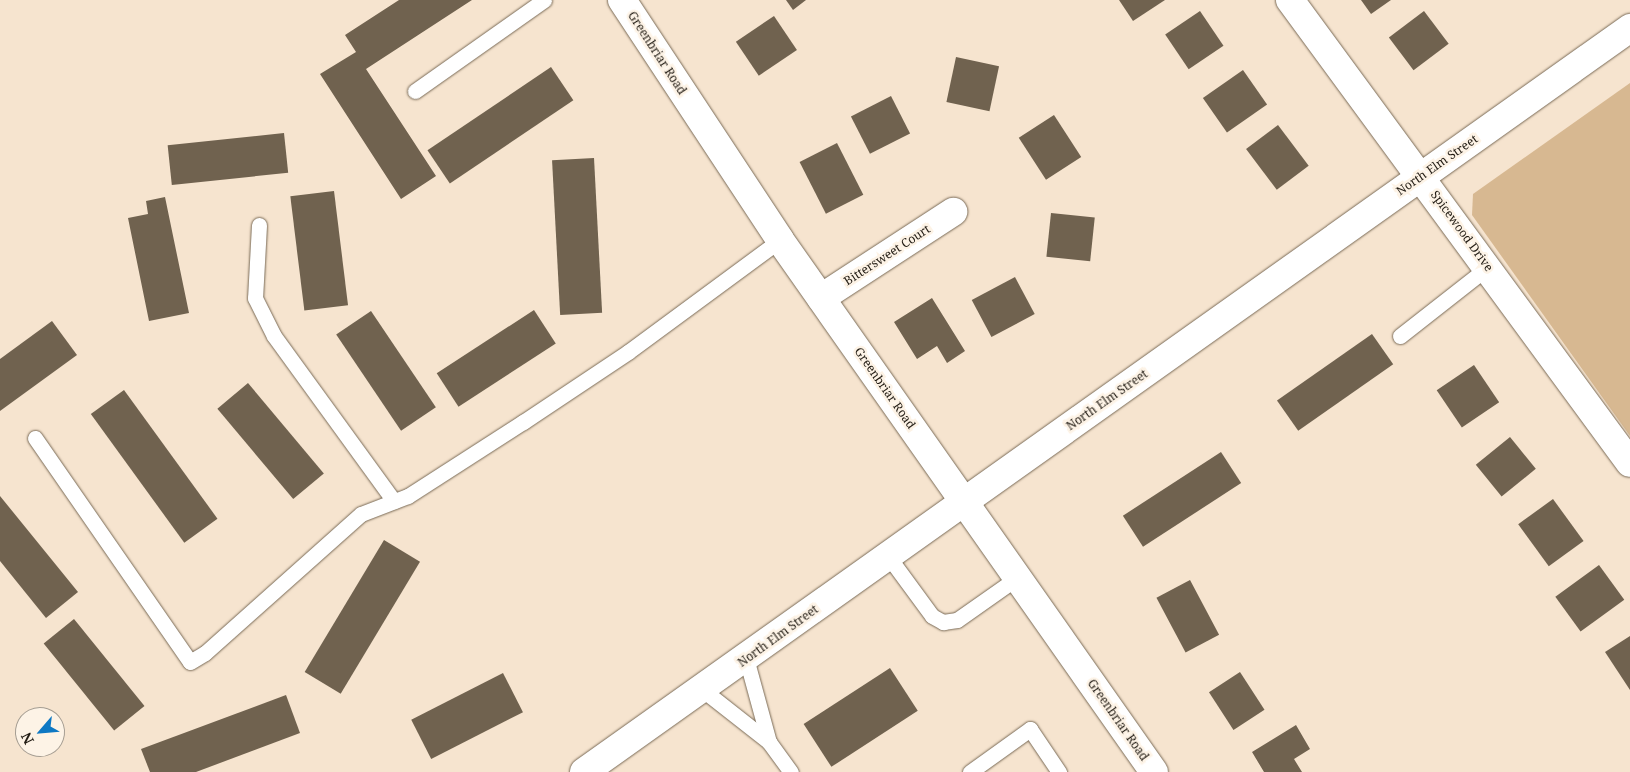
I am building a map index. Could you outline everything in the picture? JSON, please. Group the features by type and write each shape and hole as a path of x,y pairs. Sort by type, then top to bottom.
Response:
{"street":[{"name":"Greenbriar Road","path":"622,0 780,240 1154,772"},
{"name":"Spicewood Drive","path":"1290,0 1422,176 1630,463"},
{"name":"North Elm Street","path":"584,772 702,690 1630,28"},
{"name":"Bittersweet Court","path":"820,298 953,212"}],"lane":[{"path":"415,91 544,0"},
{"path":"259,225 255,298 274,336 394,502"},
{"path":"35,438 190,662 205,653 361,514 394,502 416,491 628,352 780,240"},
{"path":"1400,336 1488,267"},
{"path":"888,556 932,616 943,622 957,620 1018,577"},
{"path":"746,658 769,742"},
{"path":"702,690 769,742 791,772"},
{"path":"973,771 1030,729 1059,772"}],"shaded area":[{"path":"1630,83 1630,436 1472,215 1473,194"}],"building":[{"path":"399,0 472,0 366,69 436,176 401,199 320,74 356,52 345,35"},
{"path":"786,0 806,0 793,10"},
{"path":"1119,0 1165,0 1133,21"},
{"path":"1361,0 1391,0 1371,14"},
{"path":"1200,11 1223,46 1189,69 1165,34"},
{"path":"1424,11 1449,44 1414,70 1389,37"},
{"path":"774,16 797,50 759,76 736,42"},
{"path":"956,57 999,66 989,111 946,102"},
{"path":"551,67 573,100 450,183 427,150"},
{"path":"1243,70 1267,104 1227,133 1203,98"},
{"path":"891,96 910,133 870,154 851,116"},
{"path":"1054,115 1081,157 1046,180 1019,138"},
{"path":"1278,125 1309,166 1277,190 1246,149"},
{"path":"284,133 288,173 172,185 168,145"},
{"path":"837,143 863,195 826,214 800,162"},
{"path":"594,158 602,313 560,315 552,160"},
{"path":"334,191 348,305 304,311 290,196"},
{"path":"165,197 189,313 149,321 128,218 148,214 146,201"},
{"path":"1051,213 1095,218 1090,261 1046,257"},
{"path":"1015,277 1035,314 991,337 972,300"},
{"path":"932,298 965,351 947,363 937,346 917,359 894,322"},
{"path":"534,310 556,344 458,407 437,373"},
{"path":"371,311 436,407 401,431 336,334"},
{"path":"52,321 77,355 0,411 0,359"},
{"path":"1372,334 1393,364 1298,431 1277,401"},
{"path":"1474,365 1499,402 1462,427 1437,390"},
{"path":"248,383 324,473 293,499 217,409"},
{"path":"124,390 217,519 184,543 91,414"},
{"path":"1510,437 1536,469 1502,497 1476,465"},
{"path":"1221,452 1241,483 1143,547 1123,516"},
{"path":"0,496 78,592 46,618 0,561"},
{"path":"1553,499 1584,541 1549,566 1518,524"},
{"path":"384,540 420,562 341,694 305,672"},
{"path":"1599,565 1624,600 1581,632 1555,597"},
{"path":"1190,580 1219,635 1186,653 1156,598"},
{"path":"74,619 144,706 114,731 44,644"},
{"path":"1630,636 1630,690 1605,652"},
{"path":"890,668 918,711 831,767 804,724"},
{"path":"1240,672 1265,710 1233,730 1209,692"},
{"path":"503,673 523,712 431,759 411,720"},
{"path":"286,695 300,733 196,772 150,772 141,749"},
{"path":"1296,725 1310,749 1294,759 1302,772 1264,772 1252,752"}]}
